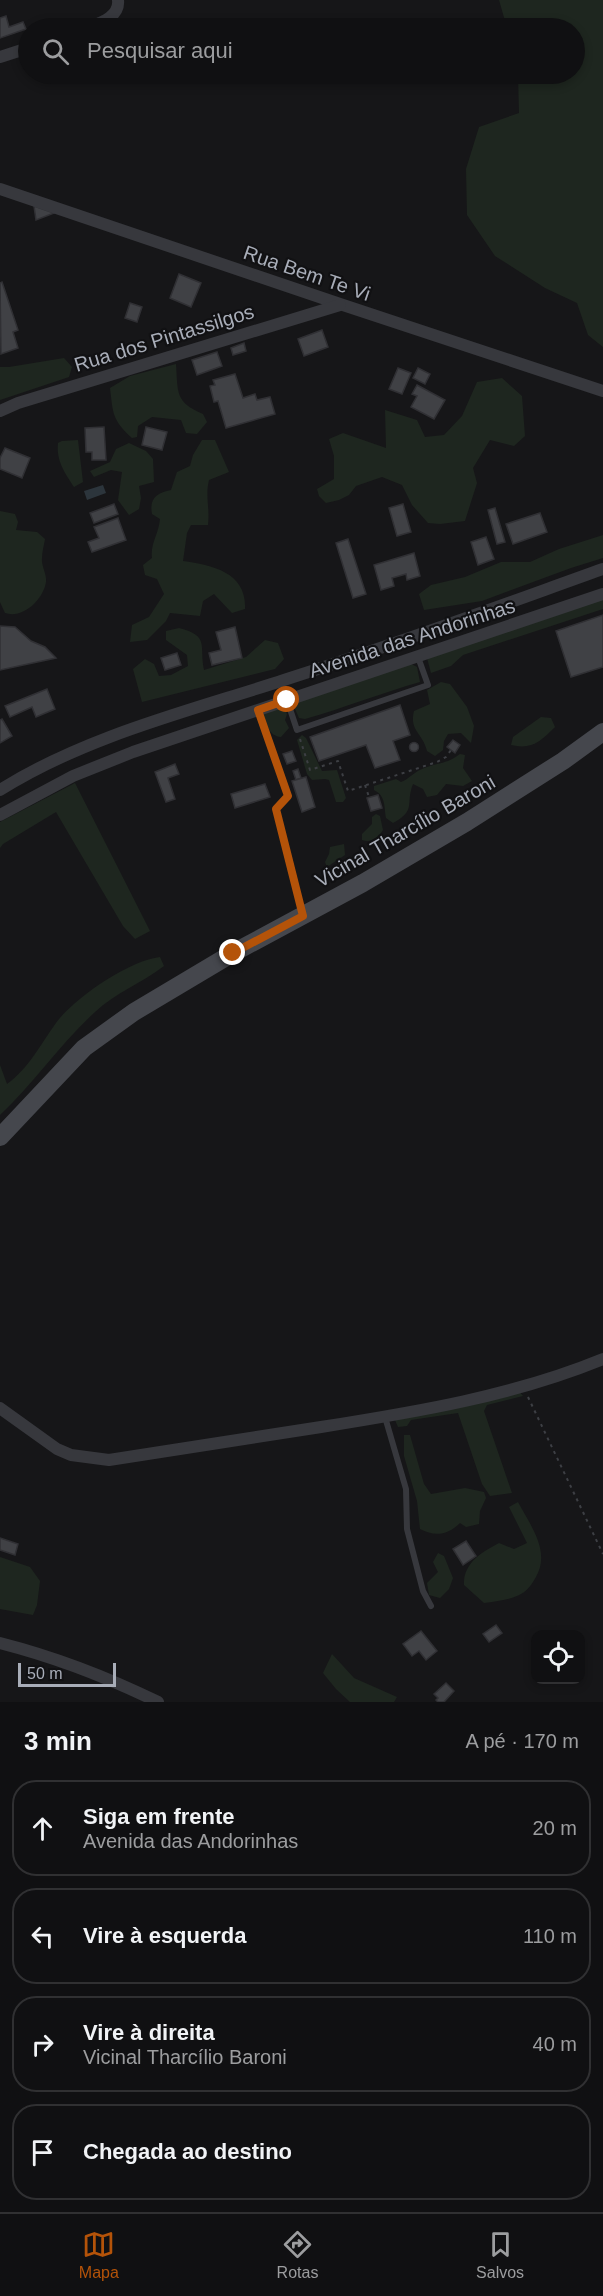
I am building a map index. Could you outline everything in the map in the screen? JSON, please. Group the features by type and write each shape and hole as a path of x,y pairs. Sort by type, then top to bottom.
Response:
{"main road":[{"name":"Vicinal Tharcílio Baroni","path":"0,1137 84,1048 134,1012 233,953 303,916 467,822 563,761 603,732"}],"street":[{"path":"109,18 119,3"},
{"path":"0,57 18,51"},
{"name":"Rua Bem Te Vi","path":"0,189 603,391"},
{"name":"Rua dos Pintassilgos","path":"0,411 18,403 340,304"},
{"name":"Avenida das Andorinhas","path":"0,790 70,752 379,650 603,569"},
{"name":"Avenida das Andorinhas","path":"0,815 83,771 133,752 603,594"},
{"path":"0,1408 57,1449 71,1455 109,1460 385,1417 491,1396 577,1370 603,1359"},
{"path":"0,1643 107,1677 158,1702"}],"lane":[{"path":"287,700 297,730 428,685 418,657"},
{"path":"385,1417 406,1489 407,1529 423,1591 431,1606"}],"path":[{"path":"258,710 288,796 276,809 303,916"},
{"path":"297,730 310,771 338,761 348,791 437,762 446,757 451,750"},
{"path":"365,784 369,797"},
{"path":"523,1386 603,1554"}],"shaded area":[{"path":"499,0 603,0 603,347 588,335 577,303 545,288 495,256 467,215 466,169 479,127 519,113 518,84 585,84 585,18 504,18"},
{"path":"64,358 72,367 69,377 0,400 0,367"},
{"path":"176,364 178,389 183,401 203,414 207,422 197,434 186,433 181,420 152,417 138,426 137,437 132,438 117,421 110,388 130,376"},
{"path":"502,378 522,396 525,436 514,446 490,440 473,468 477,483 465,521 428,523 412,505 402,485 382,477 356,486 349,495 339,500 326,503 319,496 317,489 334,479 334,456 329,439 343,433 386,448 385,410 417,420 425,437 444,435 462,416 477,382"},
{"path":"78,440 83,482 74,487 60,461 58,443"},
{"path":"202,440 215,440 229,472 209,480 208,525 191,525 187,533 183,561 216,568 234,579 244,597 245,609 232,613 214,594 203,601 200,616 170,613 166,621 147,640 130,642 132,625 149,617 164,594 157,579 145,575 143,565 152,558 152,548 160,519 152,514 153,500 158,495 171,490 177,472 190,466 193,455"},
{"path":"129,443 146,451 153,459 154,482 139,486 141,498 139,509 129,515 118,500 122,472 111,470 94,477 90,471 110,462 116,449"},
{"path":"103,485 106,493 87,500 84,491"},
{"path":"0,511 15,514 18,522 16,530 37,532 45,539 42,553 46,579 44,589 31,606 19,613 5,613 0,602"},
{"path":"603,535 603,558 482,601 424,610 419,594 431,585 465,577 501,562 530,562 559,549"},
{"path":"603,597 603,609 463,655 451,666 431,673 427,658"},
{"path":"179,628 199,638 204,670 246,657 265,640 278,643 284,659 275,669 142,702 133,669 145,659 154,664 159,676 171,675 188,666 187,655 166,640 166,631"},
{"path":"409,663 417,667 420,682 305,719 299,718 292,702"},
{"path":"441,682 450,684 467,707 474,726 471,743 461,733 448,734 443,750 435,756 427,751 415,728 413,718 414,711 430,704 427,690"},
{"path":"283,705 287,714 285,720 289,728 281,737 271,732 263,713"},
{"path":"541,717 551,718 555,727 536,743 525,746 511,745 513,737"},
{"path":"302,735 306,738 322,771 337,770 346,798 343,802 336,802 329,780 312,780 307,774 297,740"},
{"path":"460,754 465,755 463,768 472,781 463,786 446,784 437,795 427,797 423,789 413,784 408,810 405,814 393,823 386,818 383,799 374,790 374,786 396,779 401,782 419,770 450,760"},
{"path":"75,783 150,931 135,939 123,926 56,812 0,848 0,822"},
{"path":"376,814 380,816 383,830 374,839 362,840 362,834 372,824 372,817"},
{"path":"344,844 345,855 327,867 325,862 330,847"},
{"path":"160,957 164,966 111,999 95,1012 0,1115 0,1065 7,1084 28,1063 64,1013 89,992 134,965"},
{"path":"518,1390 523,1396 487,1405 484,1411 512,1493 490,1496 482,1484 458,1413 411,1420 407,1426 398,1427 395,1420"},
{"path":"404,1435 410,1435 424,1484 431,1494 465,1488 484,1492 486,1498 480,1511 479,1524 466,1527 460,1523 441,1534 420,1529 417,1501 404,1456"},
{"path":"518,1502 537,1538 540,1548 540,1567 526,1591 508,1599 484,1603 464,1585 467,1570 480,1554 499,1543 514,1549 527,1543 509,1507"},
{"path":"438,1553 444,1556 453,1578 449,1589 440,1598 429,1595 427,1583 438,1572 433,1562"},
{"path":"0,1557 30,1567 40,1581 37,1605 33,1615 0,1609"},
{"path":"332,1654 354,1678 397,1697 394,1702 350,1702 323,1673"}],"building":[{"path":"6,16 9,27 18,24 18,32 0,38 0,18"},
{"path":"34,206 54,213 36,220"},
{"path":"179,274 201,283 191,307 170,298"},
{"path":"2,282 18,330 13,332 18,348 1,354 0,283"},
{"path":"130,303 142,307 137,322 125,318"},
{"path":"322,330 328,347 304,356 298,339"},
{"path":"244,343 246,351 233,355 231,348"},
{"path":"217,352 222,366 197,375 192,360"},
{"path":"398,368 411,373 402,394 389,389"},
{"path":"418,368 430,374 425,384 413,378"},
{"path":"235,374 243,398 255,394 257,400 270,397 275,414 226,428 218,401 214,402 210,386 215,385 213,380"},
{"path":"417,385 445,400 434,419 411,407 417,396 412,394"},
{"path":"104,427 106,460 92,460 92,452 86,452 85,428"},
{"path":"146,427 167,432 162,450 142,445"},
{"path":"5,448 30,458 22,478 0,469 0,458"},
{"path":"114,504 118,514 94,523 90,513"},
{"path":"403,504 411,532 397,536 389,508"},
{"path":"495,508 505,542 497,544 488,510"},
{"path":"540,513 547,532 513,544 506,524"},
{"path":"118,518 126,540 92,552 88,542 99,538 94,527"},
{"path":"486,537 494,559 478,565 471,542"},
{"path":"348,539 366,594 353,598 336,543"},
{"path":"414,553 420,576 407,580 406,574 392,578 394,586 381,590 374,565"},
{"path":"603,615 603,667 571,677 556,631"},
{"path":"0,626 15,627 31,641 45,647 56,658 0,670"},
{"path":"235,627 242,658 212,665 209,653 221,650 216,632"},
{"path":"177,653 181,665 165,670 161,658"},
{"path":"47,689 55,709 36,717 32,707 10,717 5,706"},
{"path":"400,705 410,735 393,741 400,760 375,768 366,745 319,761 310,737"},
{"path":"2,719 12,736 0,743 0,720"},
{"path":"453,740 460,745 455,753 447,747"},
{"path":"414,743 418,747 414,751 410,747"},
{"path":"292,751 296,761 287,764 283,754"},
{"path":"175,764 179,774 168,778 175,799 166,802 155,772"},
{"path":"298,769 301,778 296,780 293,771"},
{"path":"306,777 315,807 302,812 292,781"},
{"path":"265,784 270,797 235,808 231,794"},
{"path":"378,795 382,808 371,811 367,798"},
{"path":"0,1538 18,1544 15,1555 0,1550"},
{"path":"466,1541 476,1556 463,1565 453,1549"},
{"path":"496,1625 502,1633 489,1642 483,1634"},
{"path":"421,1631 437,1651 426,1660 419,1651 412,1656 403,1644"},
{"path":"446,1683 454,1691 444,1702 438,1702 434,1694"}],"route":[{"path":"233,953 303,916 276,809 288,796 258,710 287,700"}]}
